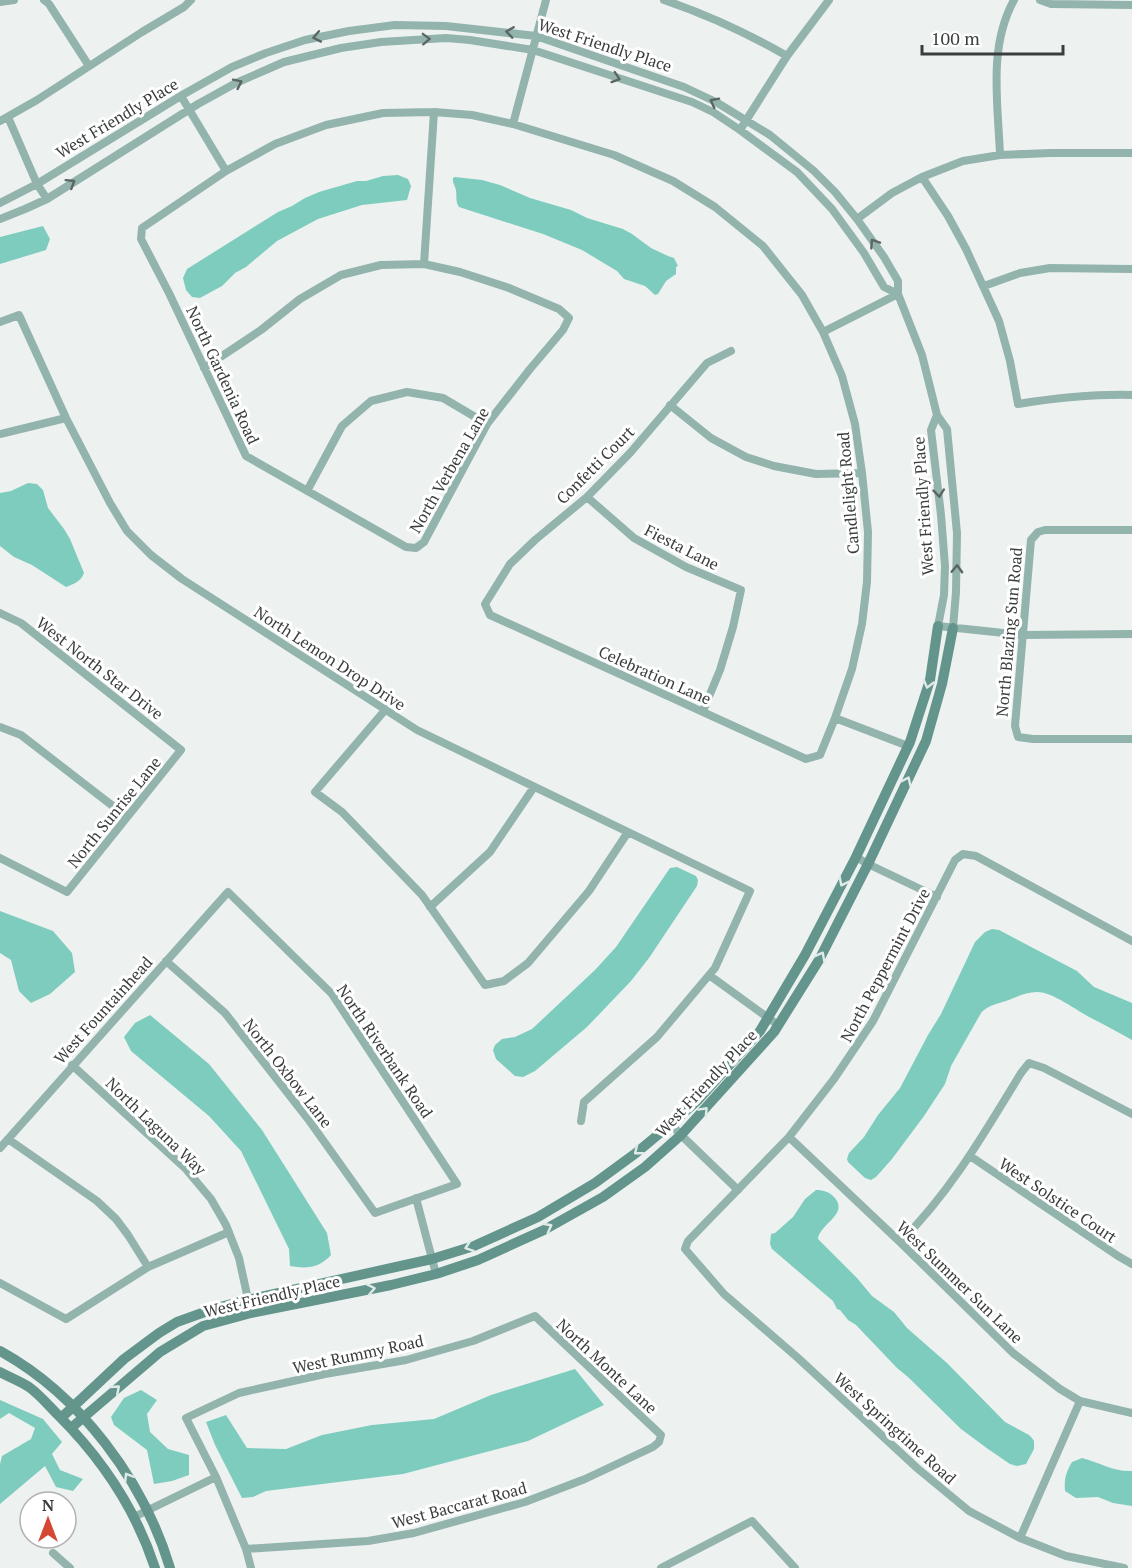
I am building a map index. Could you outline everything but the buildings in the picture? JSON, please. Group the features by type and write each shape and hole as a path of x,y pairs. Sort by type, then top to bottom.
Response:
{"street":[{"path":"0,2 14,0"},
{"path":"44,0 49,4 89,66"},
{"path":"47,199 4,119 184,7 191,0"},
{"path":"513,124 546,0"},
{"path":"664,0 749,34 787,56"},
{"path":"740,130 787,56 830,0"},
{"path":"1000,154 997,50 1006,14 1014,0"},
{"path":"1040,0 1051,4 1132,5"},
{"name":"West Friendly Place","path":"0,202 37,184 181,96 232,68 266,53 305,40 349,31 395,25 446,26 536,36 684,87 716,102 770,135 814,171 857,219 884,257 898,281 898,294 922,355 937,416 947,429 957,533 953,628 942,684 926,741 868,864 819,960 774,1032 681,1135 645,1167 603,1197 535,1234 478,1260 436,1274 391,1285 251,1313 202,1326 159,1352 71,1428"},
{"name":"West Friendly Place","path":"0,219 47,199 188,110 236,83 284,62 341,48 381,42 446,38 470,40 533,50 692,102 713,112 796,172 817,192 847,228 884,287 898,294"},
{"path":"181,96 226,171"},
{"path":"204,368 261,330 300,299 341,275 381,265 424,264 434,112"},
{"name":"Candlelight Road","path":"142,228 226,171 275,144 326,125 383,113 434,112 472,115 513,124 614,155 673,181 715,207 763,246 802,295 823,332 842,376 855,424 868,532 867,582 862,624 852,669 820,755"},
{"path":"857,219 892,193 922,177 963,161 1000,154 1132,153"},
{"path":"922,177 948,216 999,321 1018,404 1078,396 1132,395"},
{"name":"North Gardenia Road","path":"142,228 141,239 246,456 406,547 417,548"},
{"name":"North Verbena Lane","path":"417,548 424,542 487,424 563,330 569,318 559,309 509,288 460,272 424,264"},
{"path":"984,286 1020,273 1050,268 1132,269"},
{"path":"823,332 898,294"},
{"name":"North Lemon Drop Drive","path":"0,322 19,315 66,418 127,531 151,555 182,579 417,730 750,891 715,968 709,975"},
{"name":"Confetti Court","path":"485,604 510,564 535,540 588,497 630,453 707,363 730,351"},
{"path":"307,491 342,426 371,401 407,392 443,398 487,424"},
{"path":"670,405 711,438 746,457 774,466 816,474 862,473"},
{"name":"West Friendly Place","path":"61,1418 124,1359 177,1322 216,1308 248,1300 432,1259 474,1246 538,1217 595,1183 671,1124 698,1100 760,1031 805,955 856,857 908,746 930,680 944,595 945,566 932,430 937,416"},
{"path":"0,434 66,418"},
{"name":"Fiesta Lane","path":"588,497 634,538 686,567 741,590 720,670 703,711"},
{"name":"North Blazing Sun Road","path":"1132,530 1046,530 1038,532 1031,540 1015,726 1018,737 1033,739 1132,739"},
{"name":"Celebration Lane","path":"485,604 490,615 806,759 820,755"},
{"name":"West North Star Drive","path":"0,613 21,623 181,750"},
{"path":"939,626 1022,635 1132,634"},
{"path":"386,709 315,792 342,812 422,895 485,985 504,981 528,963 589,891 628,832"},
{"path":"835,718 908,746"},
{"path":"0,727 21,735 127,818"},
{"name":"North Sunrise Lane","path":"0,858 68,892 181,750"},
{"path":"430,907 490,852 534,787"},
{"name":"North Peppermint Drive","path":"685,1249 688,1241 789,1137 834,1079 867,1030 955,860 963,854 976,856 1132,941"},
{"path":"856,857 937,897"},
{"name":"West Fountainhead","path":"0,1148 228,892"},
{"name":"North Riverbank Road","path":"228,892 332,994 457,1184 416,1198"},
{"name":"North Oxbow Lane","path":"166,961 225,1013 308,1119 375,1214 416,1198"},
{"path":"581,1121 584,1102 657,1037 709,975 778,1025"},
{"path":"900,1242 939,1198 970,1156 1029,1063 1044,1068 1132,1114"},
{"name":"North Laguna Way","path":"72,1065 185,1168 211,1199 226,1225 239,1258 251,1313"},
{"path":"671,1124 738,1190"},
{"name":"West Summer Sun Lane","path":"789,1137 1013,1353 1060,1389 1080,1401 1132,1413"},
{"path":"8,1139 97,1201 116,1219 148,1267"},
{"name":"West Solstice Court","path":"970,1156 1132,1264"},
{"path":"416,1198 436,1274"},
{"path":"0,1283 66,1319 148,1267 229,1232"},
{"name":"West Springtime Road","path":"685,1249 724,1294 798,1358 917,1468 969,1511 1020,1538 1066,1556 1124,1568"},
{"name":"West Rummy Road","path":"216,1477 186,1418 239,1393 325,1374 406,1360 473,1341 535,1317"},
{"name":"North Monte Lane","path":"535,1317 661,1435"},
{"path":"0,1351 20,1361 48,1382 84,1417 114,1455 149,1511 170,1568"},
{"path":"0,1372 28,1387 44,1400 102,1466 134,1517 155,1568"},
{"path":"1020,1538 1080,1401"},
{"name":"West Baccarat Road","path":"246,1549 368,1541 425,1530 525,1502 585,1479 653,1447 659,1442 661,1435"},
{"path":"134,1517 216,1477 246,1549 250,1568"},
{"path":"660,1568 752,1521 795,1568"},
{"path":"53,1553 70,1568"}],"shaded area":[{"path":"398,175 408,179 411,186 407,200 362,205 318,219 277,241 246,267 235,273 222,286 200,298 192,297 186,290 183,278 187,269 278,212 319,192 357,181"},
{"path":"455,177 500,185 530,198 623,229 651,248 674,258 678,266 676,274 666,281 655,295 645,286 624,279 617,271 582,250 543,234 459,207 453,181"},
{"path":"43,226 50,239 46,250 0,264 0,237"},
{"path":"28,483 37,484 43,490 48,508 70,539 84,573 74,584 66,587 32,565 14,557 0,546 0,493 11,491"},
{"path":"677,867 696,876 697,886 649,958 631,981 587,1027 535,1071 523,1077 515,1076 496,1059 493,1050 495,1045 502,1039 515,1037 532,1029 595,970 616,947 670,868"},
{"path":"0,911 53,931 72,953 75,972 50,994 31,1003 19,991 11,960 0,953"},
{"path":"992,929 999,930 1077,971 1094,987 1132,1003 1132,1040 1057,998 1043,993 1025,994 990,1006 981,1013 951,1066 945,1084 924,1116 876,1177 871,1180 865,1178 848,1162 849,1153 864,1137 900,1088 941,1014 975,942 985,932"},
{"path":"150,1015 209,1064 262,1130 327,1233 331,1255 322,1263 307,1267 290,1266 289,1249 241,1151 209,1116 131,1051 124,1037 135,1023"},
{"path":"816,1190 832,1195 838,1203 836,1214 823,1228 818,1239 872,1296 894,1312 907,1328 947,1363 1005,1422 1032,1438 1034,1449 1026,1464 1017,1466 1010,1464 961,1429 837,1309 833,1301 772,1249 771,1234 793,1217 805,1199"},
{"path":"575,1369 604,1405 528,1441 403,1474 266,1491 253,1497 242,1498 206,1422 226,1415 247,1448 286,1449 322,1435 372,1425 434,1419 491,1395"},
{"path":"141,1390 157,1400 147,1414 150,1432 168,1449 189,1455 189,1475 154,1484 147,1450 114,1425 111,1417 124,1398"},
{"path":"0,1400 43,1419 62,1442 52,1454 60,1470 83,1479 74,1490 56,1487 45,1466 0,1504 2,1456 31,1439 35,1428 9,1413 0,1419"},
{"path":"1082,1458 1112,1468 1132,1471 1132,1506 1113,1503 1098,1497 1076,1498 1065,1491 1065,1479 1072,1462"}]}
